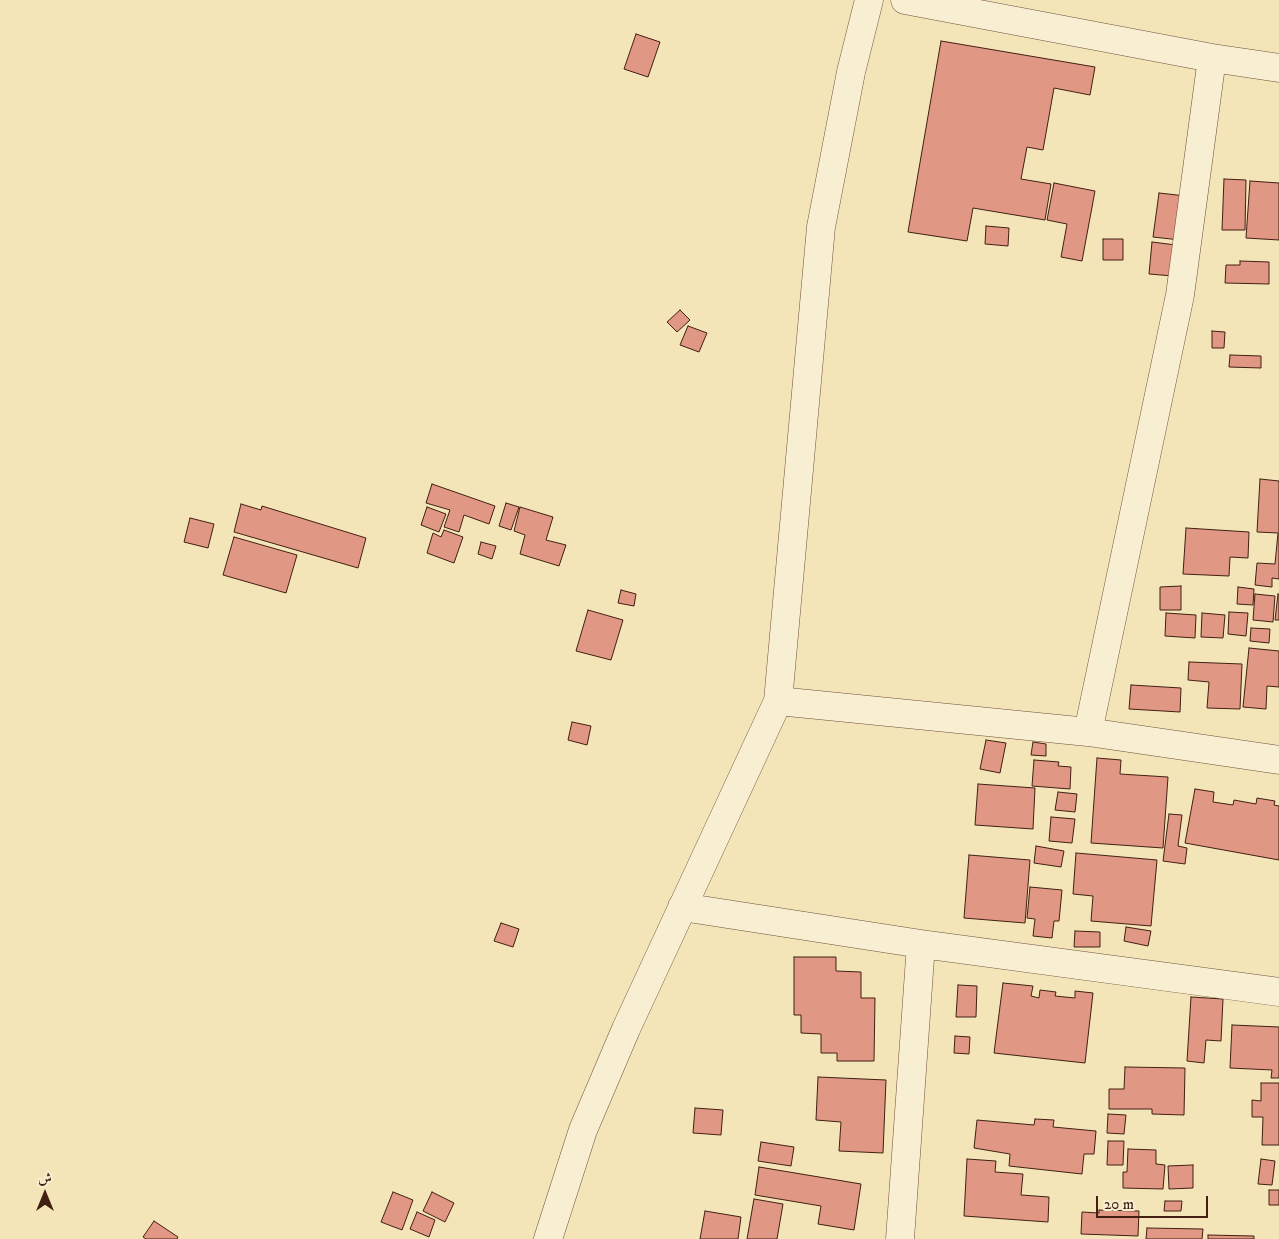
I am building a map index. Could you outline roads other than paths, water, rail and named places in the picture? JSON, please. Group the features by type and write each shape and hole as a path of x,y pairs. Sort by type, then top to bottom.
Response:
{"street":[{"path":"548,1239 583,1130 626,1029 778,701 821,227 851,72 870,0"},
{"path":"905,0 1212,58 1279,68"},
{"path":"1088,732 1180,295 1212,58"},
{"path":"778,701 1088,732 1279,760"},
{"path":"682,906 921,944 1279,992"},
{"path":"900,1239 921,944"}]}
